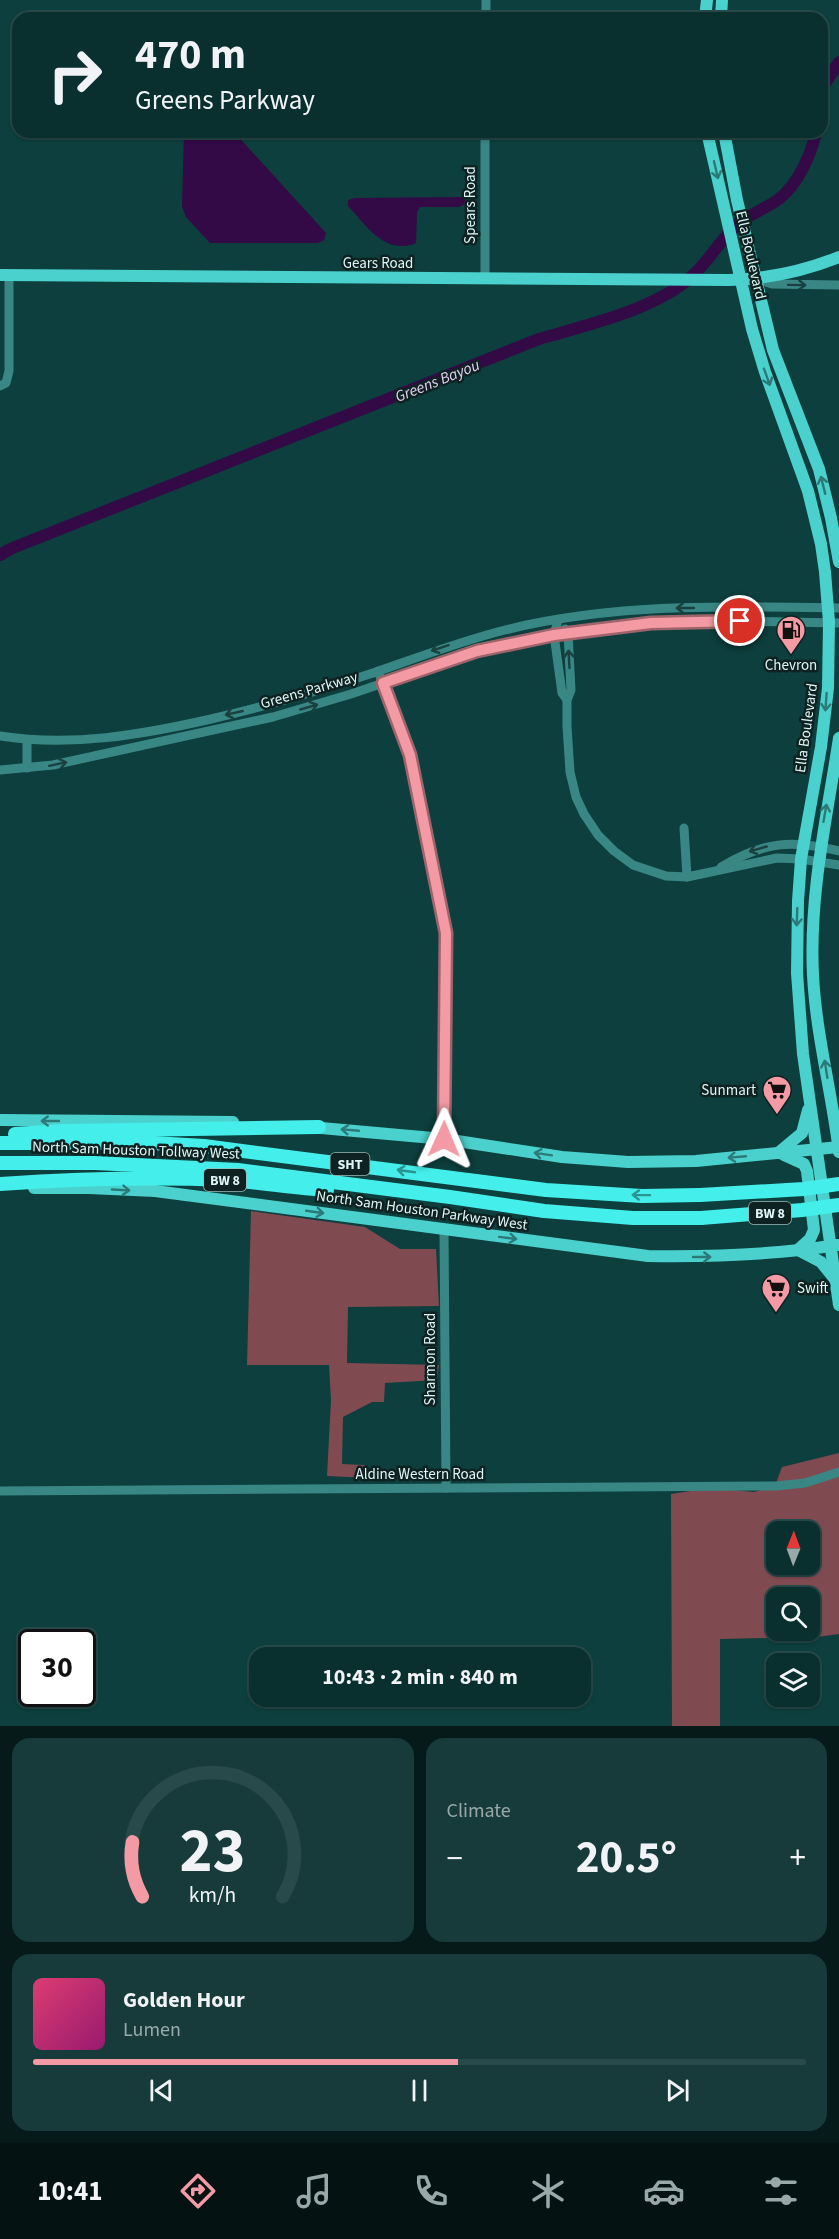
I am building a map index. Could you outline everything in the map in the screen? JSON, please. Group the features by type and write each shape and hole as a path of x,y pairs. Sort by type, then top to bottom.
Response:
{"highway":[{"path":"0,1135 64,1131 319,1127"},
{"name":"North Sam Houston Tollway West","path":"0,1143 153,1143 204,1146 546,1190 632,1195 700,1195 783,1191 839,1184"},
{"name":"North Sam Houston Tollway West","path":"0,1163 95,1163 238,1170 450,1197"},
{"name":"BW 8","path":"0,1186 120,1178 228,1180 450,1197"},
{"name":"North Sam Houston Parkway West","path":"450,1197 566,1213 633,1218 701,1218 839,1205"}],"main road":[{"name":"Ella Boulevard","path":"708,138 759,355 790,438 816,521 833,608 834,622 821,747 801,859 797,973 808,1091 835,1245 839,1305"},
{"name":"Ella Boulevard","path":"725,138 737,200 772,350 819,470 839,562"},
{"name":"Gears Road","path":"4,275 715,280 756,279 839,258"},
{"path":"759,355 772,350"},
{"path":"790,438 805,432"},
{"path":"816,521 831,518"},
{"path":"821,747 838,743 818,861 813,908 813,974 839,1152"},
{"path":"797,973 813,974"},
{"path":"802,1042 821,1039"},
{"path":"777,1154 801,1133 807,1120 808,1091"},
{"path":"831,1099 839,1113"},
{"path":"0,1120 264,1122 444,1139 562,1157 628,1162 696,1161 839,1148"},
{"path":"777,1154 796,1159 804,1164 807,1171 814,1230 810,1239 798,1250 821,1262 836,1280"},
{"name":"North Sam Houston Parkway West","path":"0,1186 155,1191 648,1256 708,1257 760,1254 835,1245"}],"street":[{"name":"Spears Road","path":"485,138 485,278"},
{"path":"0,386 6,383 9,371 4,275"},
{"name":"Gears Road","path":"756,279 772,284 839,285"},
{"path":"739,608 740,621"},
{"name":"Greens Parkway","path":"0,736 27,740 113,738 157,730 270,704 378,671 430,651 508,629 558,620 628,611 833,608"},
{"path":"558,620 568,633 571,690 567,700 570,772 576,797 598,835 614,851 633,865 666,876 687,877 766,859 801,859 839,865"},
{"path":"558,620 554,635 562,693 567,700"},
{"name":"Greens Parkway","path":"0,770 53,765 216,731 273,717 477,651 554,635 651,623 834,622"},
{"path":"472,639 477,651"},
{"path":"378,671 410,755 446,933 444,1139"},
{"path":"27,740 27,768"},
{"path":"684,828 687,877"},
{"path":"717,870 747,852 760,848 804,844 839,851"},
{"name":"Sharmon Road","path":"444,1230 446,1488"},
{"name":"Aldine Western Road","path":"0,1491 776,1486 805,1483 839,1472"}],"shaded area":[{"path":"184,138 239,138 326,233 324,240 318,243 210,243 186,217 182,206"},
{"path":"461,197 465,200 465,204 459,207 420,207 417,212 416,243 405,246 386,242 377,236 348,206 348,200 355,198"},
{"path":"251,1211 365,1227 400,1249 436,1249 439,1306 348,1307 347,1363 439,1365 437,1380 385,1383 384,1402 372,1402 343,1417 342,1464 365,1465 368,1478 327,1476 331,1400 329,1365 247,1365"},
{"path":"839,1453 839,1634 820,1637 820,1587 766,1587 766,1638 720,1639 720,1726 672,1726 671,1494 710,1488 754,1492 775,1486 782,1467"}],"waterway":[{"name":"Greens Bayou","path":"828,79 839,62"},
{"name":"Greens Bayou","path":"0,555 10,549 539,339 619,315 658,299 691,277 736,226 786,193 803,168 814,138"}],"place":[{"name":"Chevron","path":"791,656"},
{"name":"Sunmart","path":"777,1116"},
{"name":"Swift","path":"776,1314"}],"route":[{"path":"444,1139 446,933 410,755 383,683 477,651 554,635 651,623 740,621"}]}
